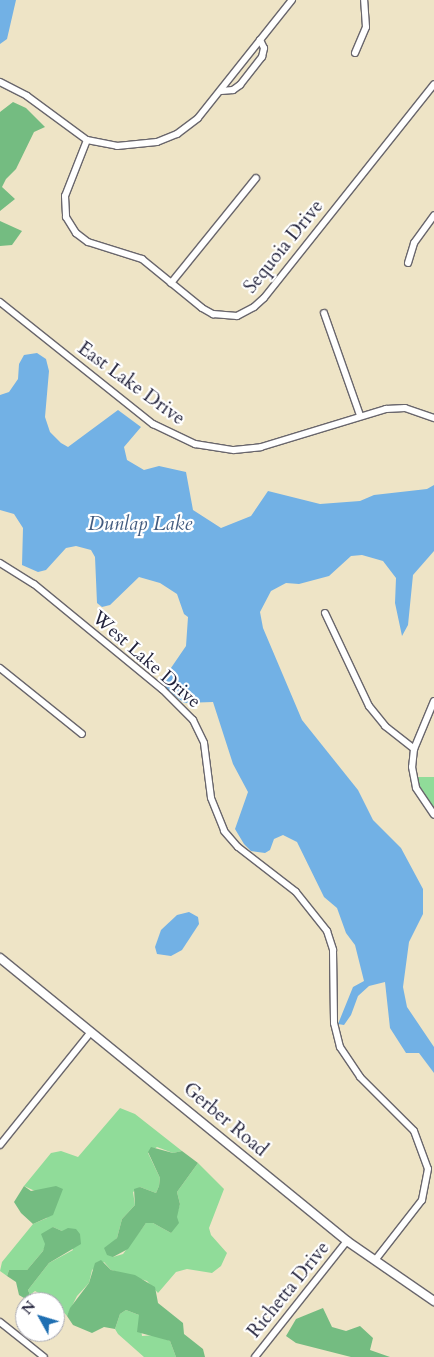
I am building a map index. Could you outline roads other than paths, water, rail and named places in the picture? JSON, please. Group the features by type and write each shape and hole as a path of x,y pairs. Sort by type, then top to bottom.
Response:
{"street":[{"path":"0,82 27,96 87,140 127,146 168,138 194,122 221,91 292,0"},
{"path":"354,53 366,28 364,0"},
{"path":"221,91 233,90 240,85 262,57 264,48 260,40"},
{"name":"Sequoia Drive","path":"87,140 66,192 65,211 69,224 88,242 142,259 213,314 237,316 254,307 434,84"},
{"path":"171,283 256,178"},
{"path":"408,263 414,243 434,215"},
{"name":"East Lake Drive","path":"0,302 153,424 195,444 234,450 261,447 360,415 405,408 434,418"},
{"path":"324,313 360,415"},
{"name":"West Lake Drive","path":"0,563 49,596 162,689 192,720 204,743 211,798 224,831 238,846 296,892 327,931 333,950 334,1023 340,1047 356,1072 414,1131 428,1169 422,1200 376,1259"},
{"path":"325,613 369,706 385,726 414,749"},
{"path":"0,668 82,734"},
{"path":"434,701 414,749 412,767 416,788 434,816"},
{"name":"Gerber Road","path":"0,958 347,1241 376,1259 434,1301"},
{"path":"0,1145 92,1032"},
{"name":"Richetta Drive","path":"254,1357 347,1241"},
{"path":"0,1322 44,1357"}],"water":[{"path":"0,0 16,0 7,39 0,44"},
{"name":"Dunlap Lake","path":"37,353 46,359 49,371 45,417 50,432 61,443 68,447 118,410 141,427 124,447 127,460 144,470 159,466 186,472 193,510 221,528 251,516 268,491 320,504 360,501 374,495 427,489 434,485 434,551 413,575 408,625 402,636 395,603 396,578 383,561 362,555 351,556 329,576 299,584 286,583 271,591 260,612 263,628 302,720 358,790 373,820 401,848 423,889 423,914 409,942 403,987 407,1007 434,1047 434,1073 419,1053 406,1053 390,1028 385,982 369,986 358,996 351,1015 344,1025 338,1024 353,987 364,981 355,945 346,933 337,908 324,897 297,842 283,835 274,839 270,850 265,853 251,851 244,844 235,829 248,792 233,764 213,702 184,703 160,684 186,646 188,617 184,614 177,594 160,583 139,577 110,605 102,607 97,603 95,557 91,550 76,546 66,548 46,570 38,572 22,565 23,528 14,514 0,510 0,395 9,392 18,379 19,364 24,355"},
{"path":"189,912 198,917 199,924 182,950 171,956 157,954 155,947 161,930 177,915"}]}
